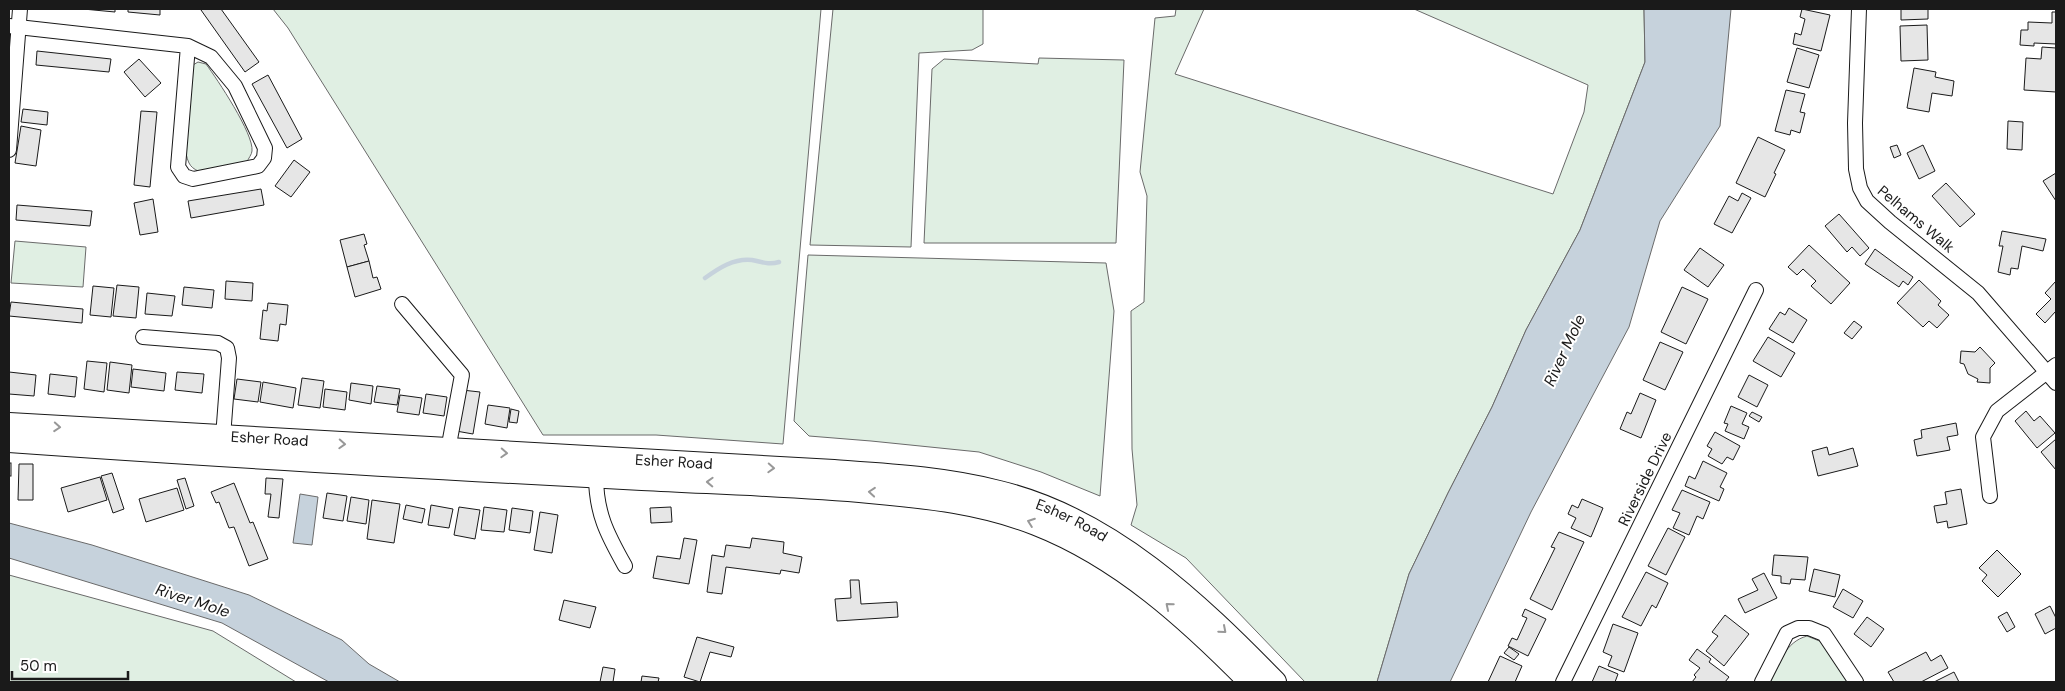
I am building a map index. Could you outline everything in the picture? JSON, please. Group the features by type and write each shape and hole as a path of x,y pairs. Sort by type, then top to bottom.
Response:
{"main road":[{"name":"Esher Road","path":"9,424 883,475 939,480 1009,494 1054,510 1096,531 1113,542 1186,598 1233,639 1275,682"},
{"name":"Esher Road","path":"9,441 840,489 909,495 963,503 1010,515 1055,532 1108,561 1165,602 1206,638 1250,682"}],"street":[{"path":"9,150 14,26 20,9"},
{"name":"Pelhams Walk","path":"1859,9 1855,123 1856,169 1860,188 1867,201 1890,222 1978,293 2051,368 2056,383"},
{"path":"14,26 188,46 211,56 235,86 265,148 264,158 258,166 192,179 184,176 178,167 188,46"},
{"name":"Riverside Drive","path":"1562,682 1756,290"},
{"path":"402,304 462,374 448,450"},
{"path":"143,337 218,343 227,348 229,358 223,437"},
{"path":"1990,496 1983,437 1997,411 2051,368"},
{"path":"596,476 596,496 602,520 625,566"},
{"path":"1762,682 1787,633 1798,628 1809,628 1824,634 1856,682"}],"green space":[{"path":"273,9 821,9 783,444 656,435 543,435 288,28"},
{"path":"833,9 983,9 983,44 972,50 919,53 911,247 810,245"},
{"path":"1176,9 1204,9 1175,74 1553,194 1584,112 1588,85 1414,9 1644,9 1645,62 1580,230 1526,330 1492,407 1409,574 1377,682 1305,682 1186,558 1131,525 1137,505 1132,449 1131,311 1144,302 1147,196 1140,172 1155,18 1175,16"},
{"path":"1039,58 1124,60 1116,243 924,243 932,69 944,59 1038,64"},
{"path":"198,62 206,64 226,94 247,132 252,152 247,162 198,171 189,163 185,143 186,116 193,65"},
{"path":"15,241 86,247 83,287 11,283"},
{"path":"808,255 1106,263 1114,311 1100,496 1041,472 979,452 809,436 794,421"},
{"path":"9,575 213,631 296,682 9,682"},
{"path":"1807,636 1822,642 1848,682 1770,682 1788,648 1799,639"}],"water":[{"name":"River Mole","path":"1644,9 1731,9 1720,126 1660,221 1629,327 1531,512 1450,682 1377,682 1409,574 1492,407 1526,330 1580,230 1645,62"},
{"path":"300,494 318,497 312,545 293,543"},
{"name":"River Mole","path":"9,523 92,545 249,595 342,640 369,664 400,682 329,682 222,623 9,558"}],"building":[{"path":"83,9 115,9 115,12"},
{"path":"128,9 160,9 160,15 128,12"},
{"path":"221,9 259,62 245,72 201,10"},
{"path":"1802,9 1830,15 1821,51 1793,44 1795,33 1801,35 1805,19 1800,17"},
{"path":"1901,9 1928,9 1928,19 1901,20"},
{"path":"2052,12 2056,12 2056,44 2034,43 2034,46 2020,45 2021,30 2028,30 2028,22 2052,23"},
{"path":"1927,25 1928,60 1901,61 1900,26"},
{"path":"2042,47 2056,48 2056,92 2024,90 2026,58 2041,59"},
{"path":"1797,48 1819,55 1809,88 1787,82"},
{"path":"37,51 111,59 109,72 36,65"},
{"path":"139,59 161,83 145,97 124,72"},
{"path":"1914,68 1936,72 1935,77 1954,81 1952,96 1932,93 1929,112 1907,108"},
{"path":"268,75 302,139 287,148 252,84"},
{"path":"1786,90 1805,94 1800,112 1805,113 1800,133 1791,130 1790,135 1775,131"},
{"path":"23,109 48,112 47,125 21,122"},
{"path":"141,111 157,112 150,187 134,185"},
{"path":"2008,121 2023,122 2022,150 2007,149"},
{"path":"21,126 41,130 36,166 15,163"},
{"path":"1758,137 1785,150 1765,197 1736,183"},
{"path":"1897,145 1901,155 1894,158 1890,147"},
{"path":"1923,145 1935,171 1919,179 1907,153"},
{"path":"294,160 310,172 291,197 275,186"},
{"path":"2056,173 2056,201 2043,181"},
{"path":"1946,183 1975,214 1960,227 1932,196"},
{"path":"261,189 264,205 191,218 188,201"},
{"path":"1742,193 1751,198 1732,233 1714,224 1729,196 1738,201"},
{"path":"153,199 158,232 140,235 134,203"},
{"path":"17,205 92,211 90,226 16,220"},
{"path":"1839,214 1869,248 1860,256 1852,247 1847,252 1825,226"},
{"path":"2002,231 2046,239 2043,251 2022,246 2018,269 2011,268 2010,275 1998,272 2003,246 1999,246"},
{"path":"364,234 367,244 364,245 369,261 347,267 340,240"},
{"path":"1809,245 1850,283 1831,304 1811,286 1816,281 1803,269 1797,275 1788,267"},
{"path":"1700,248 1724,265 1708,287 1684,270"},
{"path":"1875,249 1913,277 1908,285 1903,281 1899,287 1865,264"},
{"path":"369,261 373,278 377,277 381,289 355,297 347,267"},
{"path":"1919,280 1941,301 1938,305 1949,315 1937,328 1929,321 1923,327 1897,303"},
{"path":"226,281 253,283 252,301 225,299"},
{"path":"2056,281 2056,311 2045,323 2036,314 2051,299 2045,293"},
{"path":"117,285 139,287 136,318 113,316"},
{"path":"93,286 114,288 111,317 90,315"},
{"path":"184,287 214,290 212,308 182,305"},
{"path":"1682,287 1708,299 1686,344 1661,332"},
{"path":"147,293 175,296 172,316 145,314"},
{"path":"11,302 83,309 82,323 9,316"},
{"path":"268,303 288,305 286,325 280,324 278,341 260,339 263,310 267,311"},
{"path":"1789,308 1807,320 1793,343 1769,329 1780,312 1785,315"},
{"path":"1854,321 1862,327 1852,339 1844,333"},
{"path":"1768,337 1795,353 1781,377 1753,361"},
{"path":"1660,342 1683,352 1665,390 1643,380"},
{"path":"1980,347 1995,363 1990,368 1990,383 1977,382 1978,379 1968,374 1964,364 1960,363 1961,351 1975,352"},
{"path":"87,361 107,363 104,392 84,389"},
{"path":"110,362 132,365 129,393 107,390"},
{"path":"133,369 166,373 164,391 131,387"},
{"path":"9,372 36,375 34,396 9,394"},
{"path":"177,372 204,374 202,393 175,390"},
{"path":"50,374 77,377 75,397 48,394"},
{"path":"1749,375 1768,385 1757,407 1738,397"},
{"path":"302,378 324,381 320,408 298,405"},
{"path":"237,379 261,382 258,402 234,399"},
{"path":"263,382 296,388 293,408 260,402"},
{"path":"351,383 373,386 371,404 349,400"},
{"path":"377,386 400,389 397,405 374,402"},
{"path":"325,389 347,392 345,410 323,407"},
{"path":"462,390 480,392 473,434 456,431"},
{"path":"1640,393 1656,400 1641,438 1620,429 1627,412 1631,414"},
{"path":"426,394 447,397 444,416 423,413"},
{"path":"400,395 422,398 419,415 397,412"},
{"path":"488,405 510,408 507,428 485,424"},
{"path":"1731,406 1747,413 1742,424 1749,427 1744,439 1725,431 1728,424 1724,423"},
{"path":"511,409 519,411 517,423 509,422"},
{"path":"2026,411 2034,421 2040,416 2055,433 2037,448 2015,421"},
{"path":"1752,412 1762,417 1759,422 1749,416"},
{"path":"1956,423 1958,435 1947,437 1950,450 1917,456 1914,440 1922,438 1921,430"},
{"path":"1715,432 1740,446 1733,460 1727,457 1722,464 1708,456 1712,449 1707,446"},
{"path":"2056,439 2056,470 2041,452"},
{"path":"1827,447 1829,455 1853,448 1858,466 1818,476 1812,451"},
{"path":"1703,461 1727,473 1720,487 1724,489 1719,501 1685,486 1689,476 1695,479"},
{"path":"9,463 11,463 11,476 9,476"},
{"path":"19,464 33,464 33,500 18,500"},
{"path":"112,473 124,509 113,513 101,476"},
{"path":"100,477 107,500 68,512 61,488"},
{"path":"185,478 194,506 186,509 177,480"},
{"path":"266,478 283,479 279,518 268,517 271,494 265,494"},
{"path":"234,483 250,523 253,522 268,559 249,566 234,527 229,528 219,502 216,503 211,492"},
{"path":"177,488 184,510 146,522 139,499"},
{"path":"1961,489 1967,524 1948,528 1947,521 1937,523 1934,506 1947,504 1945,492"},
{"path":"1682,490 1710,502 1703,519 1697,516 1689,535 1673,528 1680,513 1672,510"},
{"path":"327,493 347,496 343,521 323,518"},
{"path":"351,497 369,500 366,524 347,521"},
{"path":"1582,499 1603,508 1591,537 1571,528 1576,518 1568,514 1572,505 1578,508"},
{"path":"372,500 400,504 394,543 367,539"},
{"path":"406,505 425,509 422,523 403,519"},
{"path":"431,505 453,509 449,528 428,525"},
{"path":"459,507 480,510 475,539 454,535"},
{"path":"484,507 507,510 504,532 481,530"},
{"path":"671,507 672,522 651,523 650,508"},
{"path":"512,508 533,511 530,533 509,530"},
{"path":"540,512 558,515 552,553 534,550"},
{"path":"1668,528 1685,537 1666,575 1648,566"},
{"path":"1559,532 1584,542 1552,610 1530,599 1555,548 1551,547"},
{"path":"684,538 697,540 689,584 653,578 657,556 680,559"},
{"path":"752,538 784,542 783,553 802,557 799,573 781,570 780,574 726,567 722,594 707,592 712,555 724,557 726,545 750,548"},
{"path":"1997,550 2021,574 1998,597 1982,581 1987,575 1979,568"},
{"path":"1774,555 1808,557 1805,580 1791,579 1790,584 1781,583 1781,576 1772,575"},
{"path":"1814,569 1840,575 1835,597 1809,591"},
{"path":"1646,572 1668,583 1656,608 1652,605 1641,626 1622,617"},
{"path":"1764,573 1777,598 1745,613 1738,599 1758,590 1752,579"},
{"path":"850,580 859,580 861,604 897,602 898,617 837,621 835,599 851,598"},
{"path":"1843,589 1863,601 1853,618 1833,607"},
{"path":"564,600 596,607 590,628 559,620"},
{"path":"2050,606 2056,618 2056,628 2045,634 2035,614"},
{"path":"1525,609 1546,619 1528,656 1508,646 1512,638 1517,640 1527,618 1522,616"},
{"path":"2007,612 2015,627 2007,632 1998,617"},
{"path":"1725,615 1749,634 1724,666 1706,651 1718,636 1712,632"},
{"path":"1867,617 1884,629 1871,647 1854,634"},
{"path":"1613,624 1638,633 1624,672 1608,666 1612,656 1603,652"},
{"path":"697,637 734,647 731,657 710,652 700,682 684,677"},
{"path":"1509,647 1519,654 1514,660 1504,653"},
{"path":"1697,649 1711,659 1709,662 1729,677 1725,682 1692,682 1696,677 1694,675 1700,668 1689,660"},
{"path":"1926,652 1931,661 1941,655 1948,668 1921,682 1894,682 1888,672"},
{"path":"1500,656 1522,666 1515,682 1488,682"},
{"path":"1599,666 1618,674 1615,682 1592,682"},
{"path":"603,667 615,669 613,682 600,682"},
{"path":"1954,672 1959,682 1934,682"},
{"path":"642,676 659,678 658,682 641,682"}],"waterway":[{"path":"705,278 721,267 733,262 745,260 769,263 779,262"}]}
